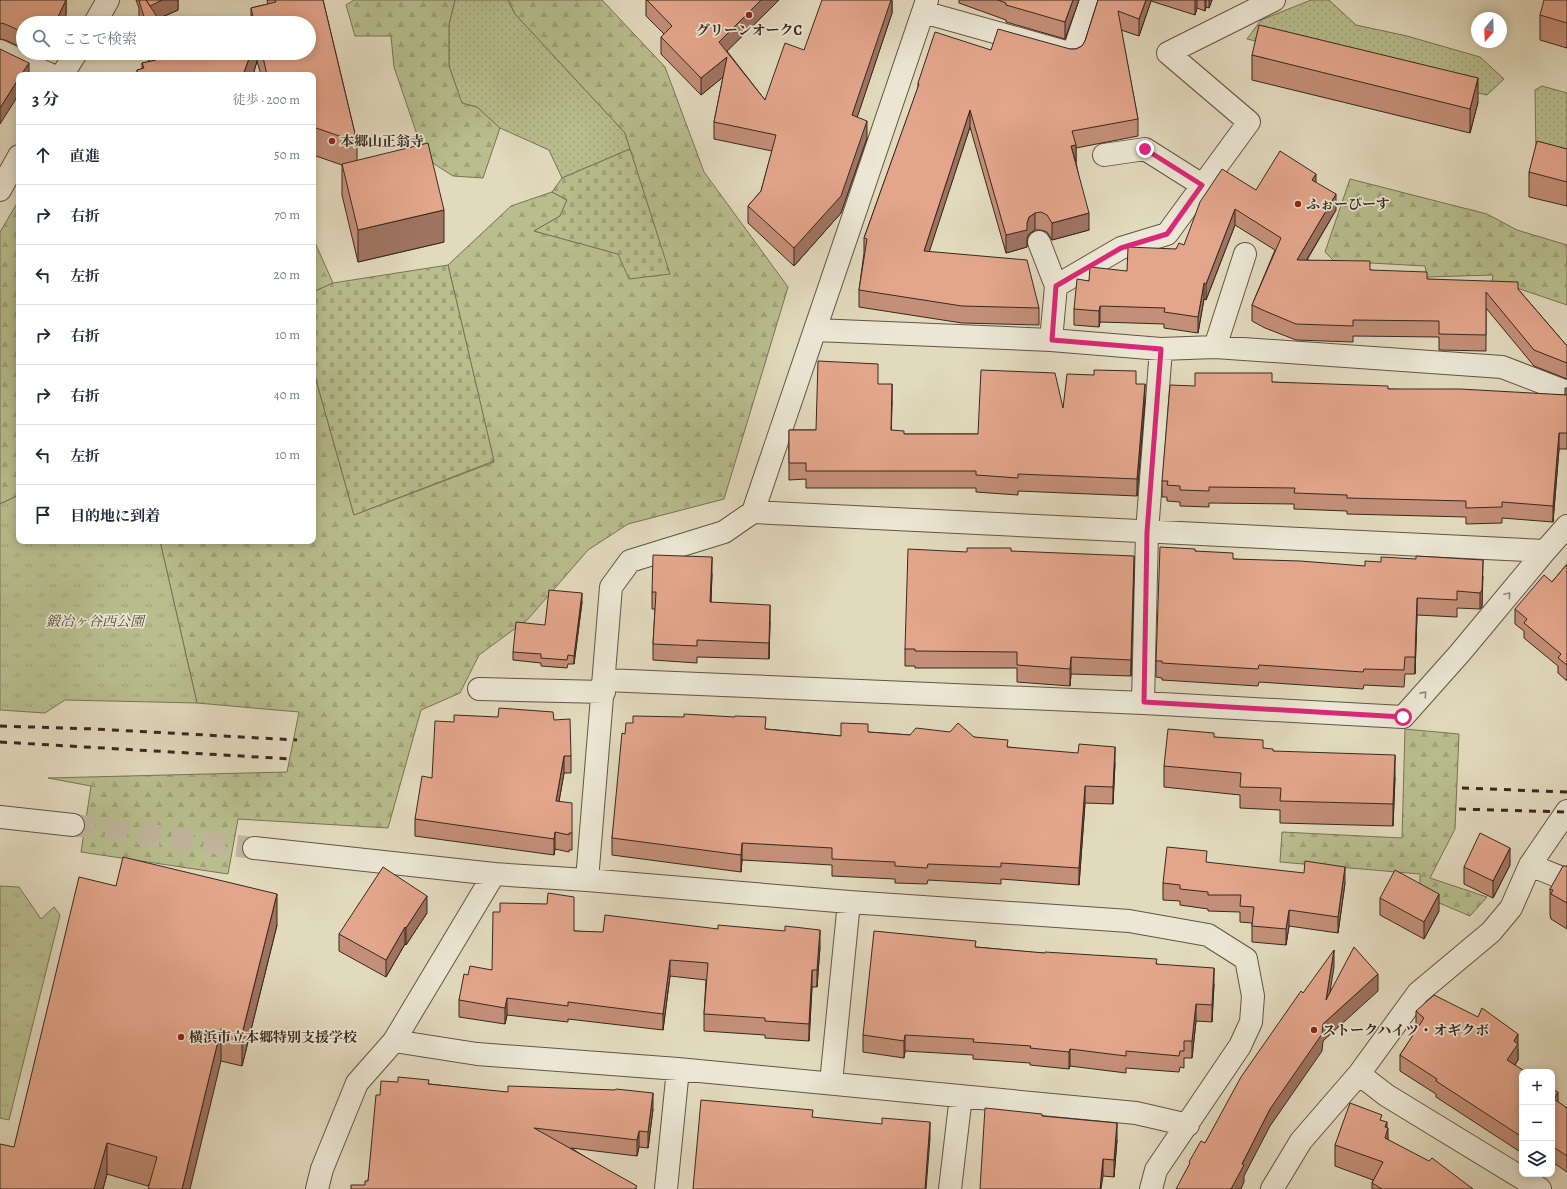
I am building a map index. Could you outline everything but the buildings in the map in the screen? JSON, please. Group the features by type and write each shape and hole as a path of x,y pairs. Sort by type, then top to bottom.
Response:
{"street":[{"path":"99,16 108,0"},
{"path":"587,880 611,587 630,561 724,532 753,512 925,6 1072,54 1091,0"},
{"path":"1056,286 1121,248 1167,234 1248,122 1168,53 1274,0"},
{"path":"0,51 16,59"},
{"path":"19,60 45,72"},
{"path":"64,72 72,60"},
{"path":"1104,155 1145,149 1202,185"},
{"path":"0,190 16,166"},
{"path":"1039,242 1056,286 1052,340"},
{"path":"1215,348 1245,254"},
{"path":"815,330 1052,340 1161,349 1215,348 1502,367 1567,392"},
{"path":"1144,702 1147,532 1161,349"},
{"path":"753,512 1545,551"},
{"path":"479,689 604,686 1144,702 1403,717 1460,653 1567,526"},
{"path":"1272,1189 1301,1142 1359,1074 1418,993 1491,932 1511,908 1530,865 1567,811"},
{"path":"0,817 73,825"},
{"path":"254,848 494,874 587,880 848,902 1129,921 1208,935 1246,959 1253,996 1251,1022 1240,1046 1188,1125 1156,1170 1151,1189"},
{"path":"1530,865 1567,880"},
{"path":"317,1189 322,1169 357,1083 394,1041 494,874"},
{"path":"831,1083 848,902"},
{"path":"394,1041 477,1054 678,1069 1136,1113 1188,1125"},
{"path":"666,1189 678,1069"},
{"path":"1359,1074 1386,1095 1540,1189"},
{"path":"950,1189 961,1096"}],"green space":[{"path":"354,0 455,0 449,24 449,66 462,103 477,107 500,128 483,178 453,176 425,158 394,67 391,36 355,36 346,5"},
{"path":"455,0 508,0 515,14 625,133 630,149 562,178 549,150 500,128 477,107 462,104 449,66 449,24"},
{"path":"508,0 602,0 665,67 704,172 788,287 724,499 628,524 588,550 528,619 479,655 460,693 421,710 388,828 238,819 228,874 81,852 91,786 48,778 287,772 299,712 197,703 161,544 316,544 316,380 354,515 494,462 448,265 511,206 552,192 567,200 560,216 534,231 615,253 669,274 625,133 515,14"},
{"path":"1311,0 1329,0 1356,25 1407,36 1480,57 1504,79 1487,95 1247,39 1261,20"},
{"path":"1542,86 1567,93 1567,163 1536,156 1535,90"},
{"path":"630,149 670,274 629,279 618,254 534,231 560,216 567,200 552,192 562,178"},
{"path":"1350,179 1487,214 1517,230 1567,245 1567,305 1517,288 1492,283 1493,275 1427,277 1425,266 1334,261 1325,252"},
{"path":"16,205 16,496 0,504 0,232"},
{"path":"316,245 333,283 316,291"},
{"path":"448,265 494,461 354,515 316,380 316,291 333,283"},
{"name":"鍛冶ヶ谷西公園","path":"16,496 16,544 161,544 197,703 65,700 45,713 0,710 0,504"},
{"path":"1405,729 1459,734 1455,829 1430,878 1487,897 1470,916 1420,895 1420,874 1280,862 1282,832 1402,838"},
{"path":"0,886 19,887 41,919 54,907 60,915 9,1120 0,1118"}],"tunnel":[{"path":"73,825 254,848"}],"railway":[{"path":"0,726 95,729 297,740"},
{"path":"0,742 292,759"},
{"path":"1462,788 1567,792"},
{"path":"1459,809 1567,812"}],"place":[{"name":"グリーンオークC","path":"749,15"},
{"name":"本郷山正翁寺","path":"332,141"},
{"name":"ふぉーぴーす","path":"1298,204"},
{"name":"ストークハイツ・オギクボ","path":"1314,1030"},
{"name":"横浜市立本郷特別支援学校","path":"181,1037"}],"route":[{"path":"1145,149 1202,185 1167,234 1121,248 1056,286 1052,340 1161,349 1147,532 1144,702 1403,717"}]}
